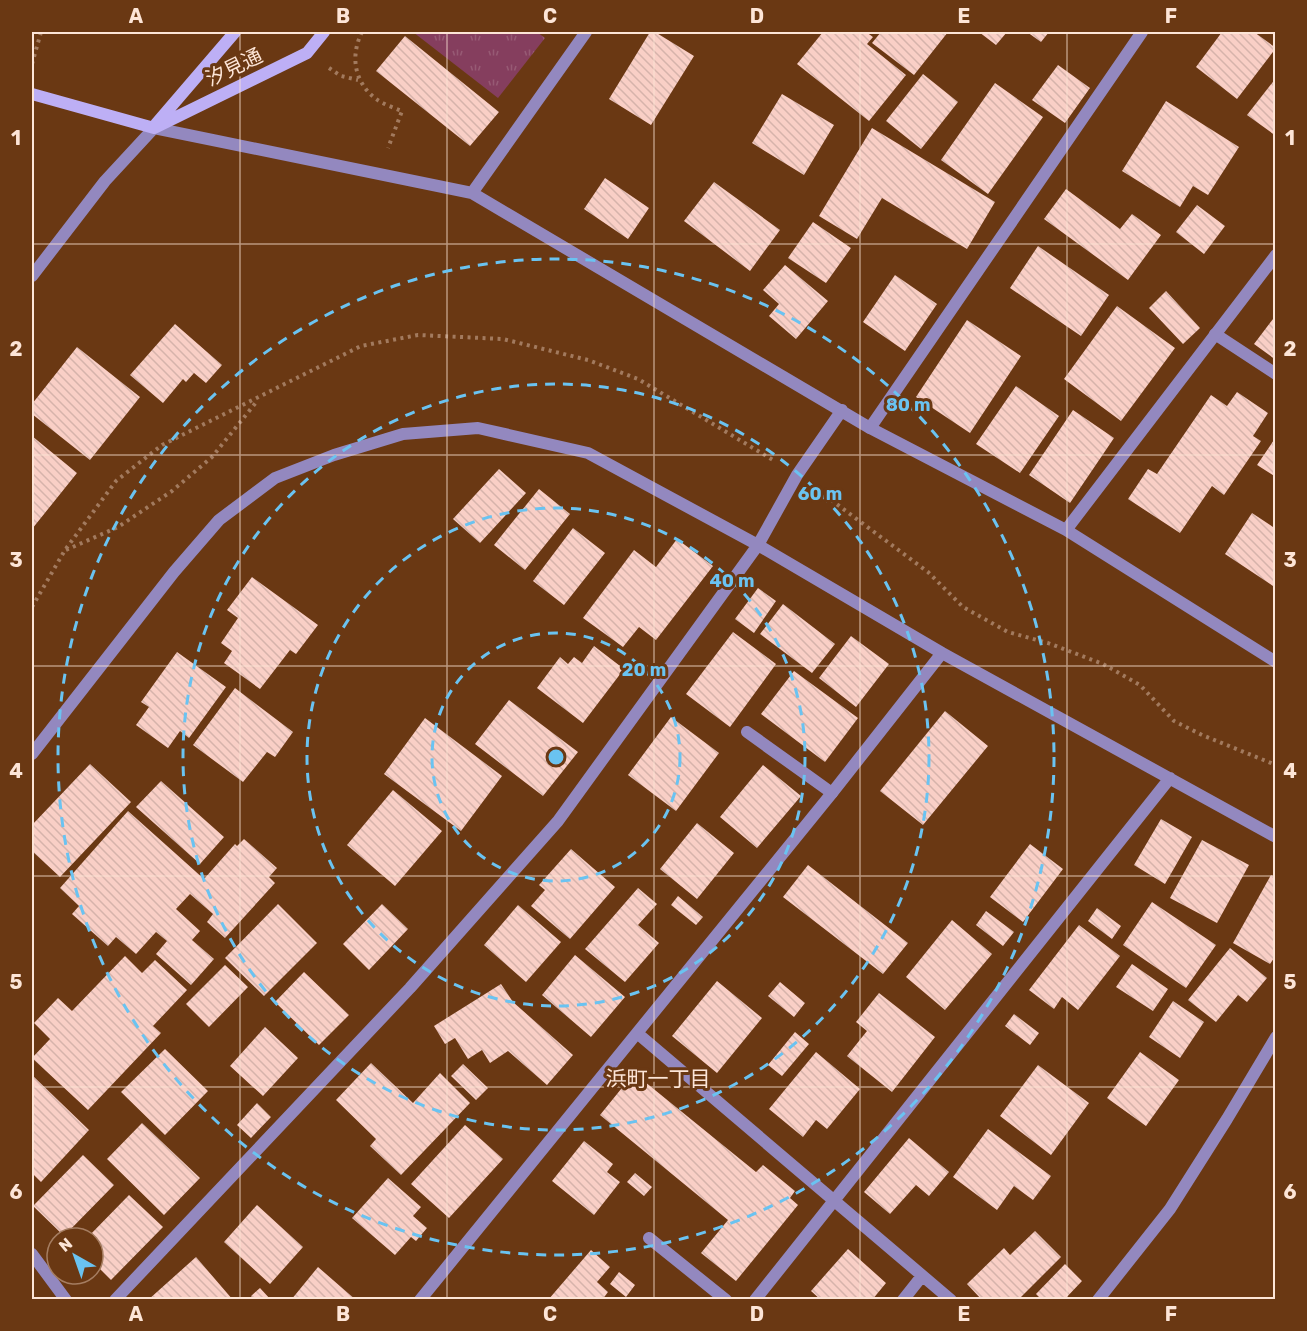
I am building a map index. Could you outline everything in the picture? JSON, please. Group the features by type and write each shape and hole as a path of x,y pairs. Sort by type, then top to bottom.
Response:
{"street":[{"name":"汐見通","path":"154,128 235,32"},
{"name":"汐見通","path":"154,128 307,53 324,32"},
{"path":"472,193 586,32"},
{"path":"870,428 1142,32"},
{"path":"32,94 154,128 472,193 870,428 1066,530 1275,662"},
{"path":"32,276 105,181 154,128"},
{"path":"1066,530 1275,255"},
{"path":"1215,334 1275,374"},
{"path":"115,1299 410,988 558,821 758,545 797,475 842,410"},
{"path":"32,754 174,572 219,520 275,478 334,454 403,435 478,428 588,453 758,545 942,653 1275,837"},
{"path":"420,1299 832,793 942,653"},
{"path":"747,732 832,793"},
{"path":"755,1299 1170,778"},
{"path":"638,1033 834,1202 951,1299"},
{"path":"1098,1299 1170,1209 1275,1037"},
{"path":"649,1238 726,1299"},
{"path":"32,1254 66,1299"},
{"path":"903,1299 922,1276"}],"path":[{"path":"32,64 41,32"},
{"path":"362,32 354,47 358,80 377,99 402,111 378,174"},
{"path":"65,550 118,527 172,491 212,457 260,397"}],"green space":[{"path":"413,32 537,32 545,38 498,98"}],"building":[{"path":"650,32 655,32 694,56 651,125 609,99"},
{"path":"823,32 866,32 873,37 867,44 906,75 869,121 797,64"},
{"path":"881,32 948,32 914,75 872,43"},
{"path":"979,32 1007,32 996,45"},
{"path":"1027,32 1049,32 1041,42"},
{"path":"1222,32 1254,32 1276,48 1237,99 1196,67"},
{"path":"405,36 499,112 470,146 376,71"},
{"path":"1058,65 1090,88 1065,123 1032,100"},
{"path":"923,74 958,102 921,149 886,121"},
{"path":"1276,78 1276,136 1247,115"},
{"path":"995,83 1043,117 988,194 941,160"},
{"path":"782,94 834,125 804,175 752,143"},
{"path":"1166,101 1239,147 1208,195 1193,186 1180,207 1122,171"},
{"path":"872,128 995,202 967,249 882,198 857,239 819,216"},
{"path":"605,178 649,208 628,239 584,209"},
{"path":"714,182 780,230 750,271 684,221"},
{"path":"1066,189 1120,229 1132,214 1161,235 1128,280 1044,219"},
{"path":"1197,205 1225,226 1204,254 1176,232"},
{"path":"813,222 851,248 826,283 788,258"},
{"path":"1038,246 1109,295 1081,336 1010,288"},
{"path":"785,265 828,301 796,339 769,316 779,304 763,290"},
{"path":"895,275 937,304 905,351 863,322"},
{"path":"1166,291 1200,328 1183,344 1149,308"},
{"path":"1117,306 1175,348 1121,421 1064,379"},
{"path":"1276,315 1276,360 1254,344"},
{"path":"967,320 1021,356 970,433 916,397"},
{"path":"175,324 222,365 206,383 194,373 186,382 183,379 163,403 130,375"},
{"path":"77,347 140,397 90,460 32,414 32,404"},
{"path":"1016,386 1059,416 1020,473 976,444"},
{"path":"1237,392 1268,413 1253,436 1261,441 1224,495 1212,486 1180,533 1128,499 1148,469 1157,474 1211,395 1227,406"},
{"path":"1073,410 1114,438 1070,503 1029,475"},
{"path":"32,436 77,473 32,529"},
{"path":"1276,437 1276,477 1257,465"},
{"path":"499,469 526,493 480,543 453,519"},
{"path":"539,489 570,514 525,570 494,545"},
{"path":"1252,513 1276,529 1276,588 1225,554"},
{"path":"573,528 605,553 564,605 533,581"},
{"path":"677,539 713,566 656,640 639,627 623,647 583,618 634,550 656,567"},
{"path":"252,577 318,625 296,654 290,650 260,689 224,663 232,651 221,643 238,618 227,610"},
{"path":"758,588 776,601 754,633 735,619"},
{"path":"783,604 835,644 812,673 760,634"},
{"path":"733,632 776,664 730,727 686,694"},
{"path":"851,636 889,664 856,707 819,678"},
{"path":"594,646 624,669 583,723 537,688 560,657 568,664 574,657 582,663"},
{"path":"177,652 226,687 189,738 180,731 168,748 136,725 149,707 141,702"},
{"path":"794,671 858,718 825,762 761,714"},
{"path":"235,688 293,732 275,757 267,752 243,782 193,745"},
{"path":"509,700 578,752 543,796 475,744"},
{"path":"945,711 988,746 923,825 880,791"},
{"path":"671,717 719,753 676,811 628,775"},
{"path":"425,718 502,776 461,831 384,774"},
{"path":"90,764 131,802 60,877 32,851 32,825"},
{"path":"763,765 801,796 757,848 720,817"},
{"path":"161,781 224,837 200,864 136,807"},
{"path":"393,790 442,831 395,886 347,845"},
{"path":"128,811 204,879 235,844 237,846 244,839 277,868 269,877 275,883 225,938 207,922 213,914 190,894 176,909 200,931 192,940 214,959 191,985 156,954 167,941 156,932 136,954 116,937 108,946 72,914 79,906 60,888"},
{"path":"1161,819 1192,837 1165,884 1134,865"},
{"path":"697,823 734,853 697,899 660,869"},
{"path":"1202,840 1249,865 1217,923 1170,898"},
{"path":"1030,844 1063,869 1023,922 990,897"},
{"path":"571,849 615,887 570,939 531,906 545,890 539,885"},
{"path":"808,865 908,943 883,974 783,897"},
{"path":"1271,875 1276,877 1276,955 1270,964 1233,943"},
{"path":"638,888 657,904 638,925 659,943 625,982 585,949"},
{"path":"678,896 703,917 696,925 671,905"},
{"path":"1152,902 1216,945 1186,988 1123,945"},
{"path":"278,904 317,943 264,996 225,958"},
{"path":"382,904 408,929 369,970 343,944"},
{"path":"518,905 561,942 526,982 484,945"},
{"path":"1097,908 1121,926 1112,939 1088,921"},
{"path":"986,911 1014,932 1003,946 976,925"},
{"path":"952,920 992,954 945,1010 906,977"},
{"path":"1079,925 1120,956 1078,1010 1062,997 1054,1009 1029,990"},
{"path":"1230,948 1267,978 1247,1002 1238,995 1216,1022 1188,1000"},
{"path":"575,955 625,997 591,1037 542,995"},
{"path":"125,956 142,973 155,960 187,990 153,1026 161,1033 88,1110 32,1058 50,1039 34,1023 58,998 72,1011"},
{"path":"1132,964 1168,989 1153,1011 1116,987"},
{"path":"225,965 248,987 209,1027 186,1004"},
{"path":"304,972 349,1015 319,1045 275,1002"},
{"path":"717,981 762,1018 717,1073 672,1036"},
{"path":"780,982 805,1003 794,1017 768,996"},
{"path":"501,984 513,1002 573,1055 547,1085 508,1051 490,1063 482,1050 468,1059 455,1038 445,1044 434,1026"},
{"path":"879,993 935,1037 892,1092 847,1056 867,1031 856,1022"},
{"path":"1173,1001 1204,1022 1180,1058 1149,1037"},
{"path":"1014,1014 1039,1033 1030,1045 1005,1026"},
{"path":"265,1027 298,1058 263,1096 230,1066"},
{"path":"795,1032 809,1044 782,1076 768,1065"},
{"path":"165,1049 208,1091 165,1135 121,1092"},
{"path":"816,1052 860,1089 827,1129 816,1120 803,1137 769,1109"},
{"path":"1140,1052 1179,1080 1146,1126 1107,1098"},
{"path":"371,1063 413,1103 440,1073 470,1103 401,1175 370,1146 376,1139 336,1100"},
{"path":"463,1064 488,1088 476,1100 451,1076"},
{"path":"1038,1065 1089,1103 1051,1155 1000,1116"},
{"path":"634,1073 756,1172 763,1165 795,1191 790,1198 798,1205 736,1281 701,1253 728,1220 600,1115"},
{"path":"32,1075 89,1130 41,1182 32,1173"},
{"path":"257,1103 271,1117 251,1138 237,1125"},
{"path":"142,1123 200,1178 164,1215 107,1159"},
{"path":"465,1125 503,1159 449,1218 411,1184"},
{"path":"988,1129 1051,1176 1033,1200 1014,1186 997,1210 953,1177"},
{"path":"909,1138 949,1172 929,1196 916,1185 890,1214 864,1192"},
{"path":"584,1141 613,1164 607,1172 620,1182 594,1215 552,1181"},
{"path":"83,1155 114,1185 74,1226 54,1226 33,1206"},
{"path":"635,1173 652,1187 644,1196 627,1182"},
{"path":"388,1178 421,1207 413,1216 427,1228 416,1241 411,1237 395,1255 352,1218"},
{"path":"129,1195 163,1227 111,1280 105,1274 105,1226 99,1226"},
{"path":"257,1205 303,1247 270,1284 224,1242"},
{"path":"1035,1231 1061,1257 1018,1300 982,1300 967,1284 1004,1248 1010,1255"},
{"path":"848,1249 886,1283 872,1300 821,1300 811,1291"},
{"path":"591,1250 610,1267 597,1282 608,1292 602,1300 548,1300"},
{"path":"196,1257 233,1300 148,1300"},
{"path":"1065,1264 1082,1281 1064,1300 1042,1300 1036,1294"},
{"path":"318,1267 356,1300 291,1300"},
{"path":"619,1272 635,1285 626,1297 610,1284"},
{"path":"260,1288 271,1300 254,1300 251,1296"}],"district":[{"name":"浜町一丁目","path":"658,1078"}]}
